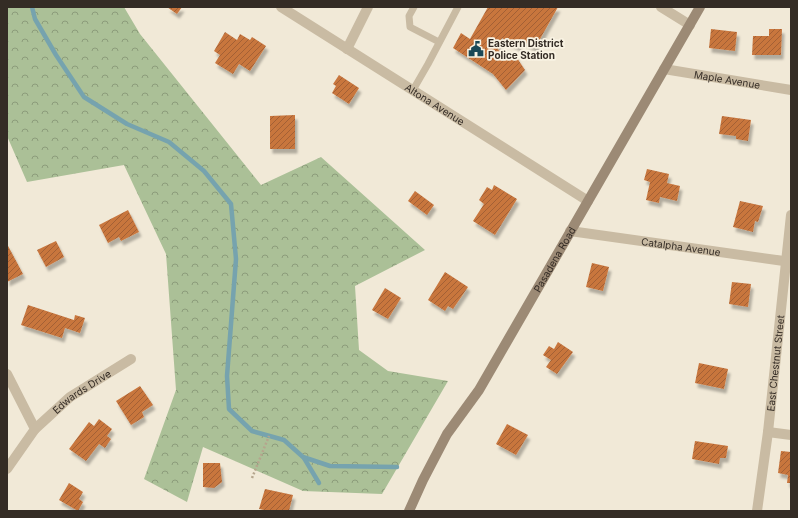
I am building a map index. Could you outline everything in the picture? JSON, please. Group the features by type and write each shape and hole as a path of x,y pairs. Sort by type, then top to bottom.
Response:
{"main road":[{"name":"Pasadena Road","path":"409,511 447,434 479,390 700,7"}],"street":[{"name":"Altona Avenue","path":"281,7 588,200"},
{"path":"347,49 368,7"},
{"path":"661,7 690,24"},
{"name":"Maple Avenue","path":"664,69 791,90"},
{"name":"East Chestnut Street","path":"757,511 789,262 791,215"},
{"name":"Catalpha Avenue","path":"570,232 789,262"},
{"name":"Edwards Drive","path":"7,469 34,429 70,397 131,359"},
{"path":"7,374 34,429"},
{"path":"768,432 791,435"}],"lane":[{"path":"414,7 409,16 410,27 439,42"},
{"path":"413,90 458,7"}],"path":[{"path":"252,478 269,436"}],"green space":[{"path":"7,7 124,7 140,34 261,185 321,157 425,250 355,286 359,350 388,371 448,381 382,494 303,491 203,447 187,502 144,479 176,390 166,254 124,165 27,182 7,136"}],"building":[{"path":"167,7 182,7 177,14"},
{"name":"Eastern District Police Station","path":"488,7 558,7 535,48 522,41 518,47 502,38 498,50 511,56 515,55 525,70 506,90 493,74 453,48 461,33 470,39"},
{"path":"711,29 737,32 735,51 709,48"},
{"path":"769,29 782,29 781,55 752,55 753,36 769,36"},
{"path":"225,32 237,40 240,34 250,40 252,37 266,46 250,71 239,64 233,74 215,63 220,55 214,51"},
{"path":"339,75 359,88 349,104 332,93 336,86 333,84"},
{"path":"295,115 295,149 270,149 270,116"},
{"path":"722,116 751,120 748,141 736,139 736,136 719,134"},
{"path":"647,169 669,174 667,183 680,186 677,201 660,197 659,203 646,200 650,182 644,180"},
{"path":"494,185 517,199 495,235 473,221 484,204 479,200 487,187 492,190"},
{"path":"415,191 434,205 427,215 408,201"},
{"path":"740,201 763,206 758,222 755,221 753,232 733,227"},
{"path":"128,210 139,232 121,241 119,237 108,243 99,225"},
{"path":"56,241 64,257 46,267 37,250"},
{"path":"7,244 23,274 7,282"},
{"path":"592,263 609,267 603,291 586,287"},
{"path":"445,272 468,287 453,309 448,306 445,311 428,300"},
{"path":"732,282 751,284 748,307 729,304"},
{"path":"385,288 401,298 388,319 372,310"},
{"path":"28,305 74,320 75,315 85,318 80,333 65,328 62,338 21,325"},
{"path":"558,342 573,352 557,374 546,367 551,360 543,355 549,346 554,349"},
{"path":"699,363 728,369 724,389 695,383"},
{"path":"140,386 153,405 142,412 144,417 131,425 116,401"},
{"path":"99,419 112,429 107,436 111,439 105,448 99,444 86,461 69,449 89,422 94,426"},
{"path":"507,424 528,435 516,455 496,444"},
{"path":"695,441 728,446 726,458 720,458 719,464 692,459"},
{"path":"781,451 791,452 791,483 787,483 788,475 778,473"},
{"path":"203,463 220,463 222,482 214,488 203,487"},
{"path":"69,483 83,492 79,499 83,502 78,511 59,500"},
{"path":"265,489 293,495 289,511 269,511 259,509"}],"waterway":[{"path":"32,7 35,19 56,55 84,97 127,124 169,142 204,171 231,204 236,259 227,376 229,409 252,431 284,440 303,457 330,466 397,467"},
{"path":"304,458 319,483"}],"place":[{"name":"Eastern District Police Station","path":"476,49"}]}
